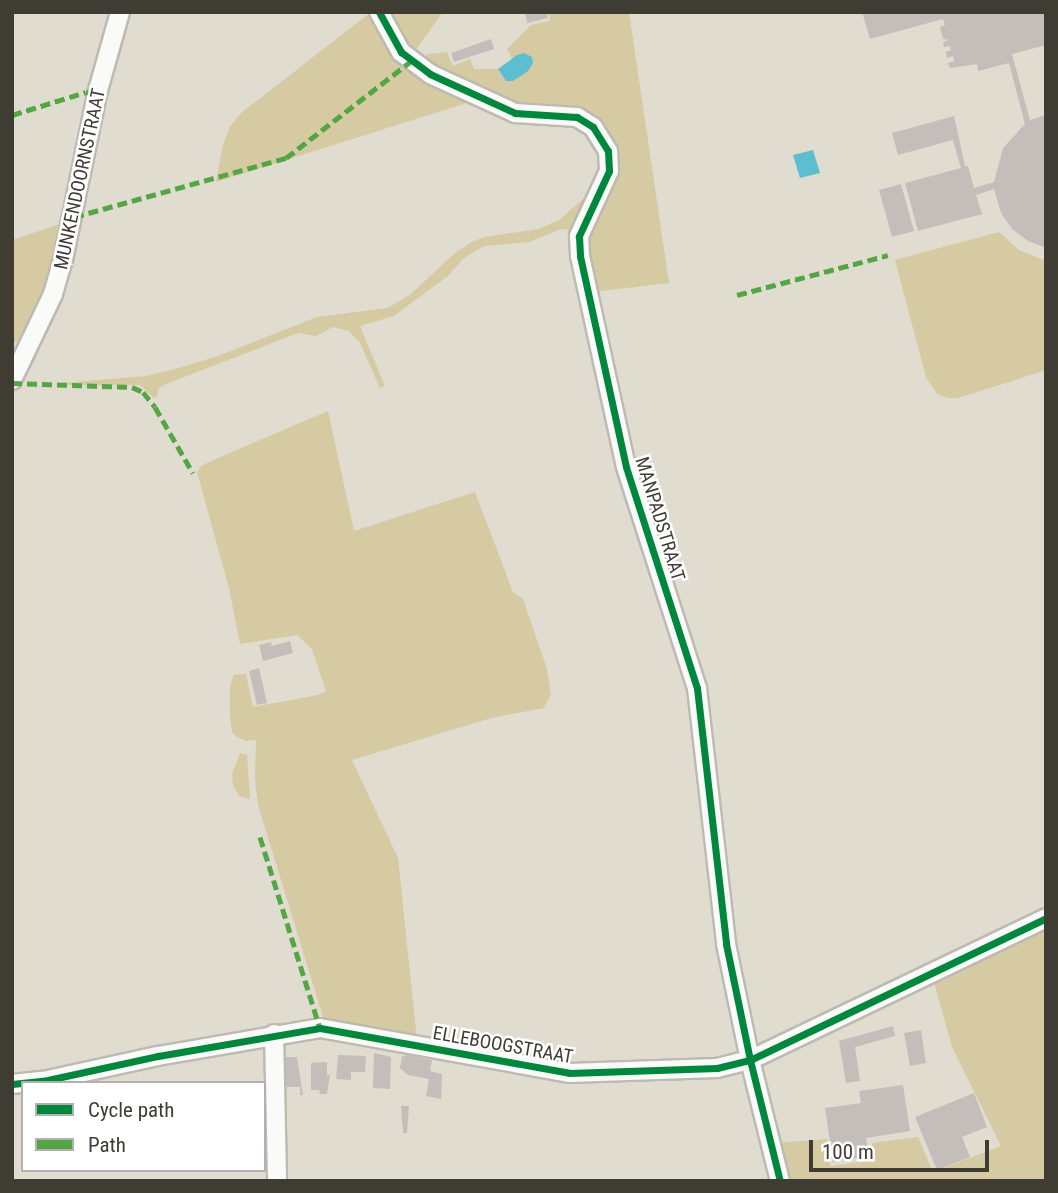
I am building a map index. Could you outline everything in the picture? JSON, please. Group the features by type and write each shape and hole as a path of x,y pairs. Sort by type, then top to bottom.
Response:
{"street":[{"name":"MUNKENDOORNSTRAAT","path":"12,380 53,294 63,260 97,94 120,12"},
{"name":"MANPADSTRAAT","path":"379,12 401,52 430,74 515,113 577,117 593,127 608,151 609,171 579,236 580,256 626,467 697,688 726,944 750,1060 780,1181"},
{"name":"ELLEBOOGSTRAAT","path":"43,1081 274,1034 320,1028 569,1073 717,1068 750,1060 1046,918"},
{"path":"274,1034 277,1181"}],"shaded area":[{"path":"371,12 395,55 473,101 216,182 223,145 230,127 241,113"},
{"path":"383,12 443,12 411,56"},
{"path":"549,12 629,12 669,283 592,292 583,245 610,177 591,121 501,104 421,60 428,54 447,52 453,66 470,59 474,69 498,69 506,81 528,71 533,63 532,57 517,55 512,59 507,49 531,25 550,21"},
{"path":"600,167 604,169 575,230 561,229 529,242 484,246 464,258 448,276 394,316 360,326 385,386 380,388 360,343 349,331 333,327 316,336 298,333 166,384 158,389 157,397 154,398 140,385 62,383 146,376 218,356 317,317 388,308 411,294 456,252 472,242 484,237 539,229 559,220 590,193"},
{"path":"66,222 46,298 25,342 12,342 12,240"},
{"path":"999,232 1019,250 1046,261 1046,370 958,398 948,398 937,394 926,377 895,260"},
{"path":"328,411 354,531 475,492 513,592 523,599 547,669 551,695 544,708 491,718 352,760 398,858 417,1040 324,1020 258,805 255,779 256,740 246,741 232,732 230,686 234,675 246,674 253,707 318,695 326,691 312,649 297,635 240,644 229,588 197,472 201,466 211,461"},
{"path":"240,753 247,755 250,799 239,796 233,785 232,774"},
{"path":"1046,921 1046,1181 785,1181 775,1143 827,1139 831,1166 873,1160 872,1143 918,1137 933,1172 1001,1146 952,1047 933,978"}],"water":[{"path":"524,53 532,57 533,63 528,71 513,81 506,81 498,69"},
{"path":"813,150 820,173 800,178 793,155"}],"building":[{"path":"525,12 547,12 548,18 527,23"},
{"path":"862,12 1046,12 1046,45 1012,54 1030,120 1046,115 1046,248 1028,241 1012,229 1001,213 994,189 976,195 982,214 918,231 905,183 961,168 953,140 898,155 892,133 954,116 965,166 968,166 974,188 994,182 1003,148 1025,124 1009,63 978,71 977,64 950,68 948,63 954,61 953,56 947,58 946,52 951,50 950,46 944,47 943,42 949,40 943,39 940,27 945,25 943,19 870,39"},
{"path":"491,39 494,49 454,62 451,53"},
{"path":"901,184 914,231 892,237 879,190"},
{"path":"290,641 293,653 263,661 259,645 271,642 272,646"},
{"path":"259,668 267,703 257,705 249,671"},
{"path":"893,1026 895,1036 855,1047 860,1081 846,1083 839,1041"},
{"path":"921,1030 926,1063 910,1066 904,1033"},
{"path":"374,1053 391,1057 390,1089 373,1088"},
{"path":"338,1055 366,1056 365,1072 351,1072 351,1080 336,1079"},
{"path":"407,1055 432,1060 430,1071 442,1074 441,1099 426,1096 429,1079 408,1075 400,1068 402,1057"},
{"path":"285,1057 297,1057 303,1095 300,1095 300,1087 285,1087"},
{"path":"327,1062 327,1075 330,1075 327,1094 320,1094 319,1090 311,1090 311,1063"},
{"path":"903,1085 910,1131 866,1138 869,1156 833,1162 825,1108 861,1103 859,1091"},
{"path":"974,1093 987,1127 962,1137 970,1157 937,1170 915,1117"},
{"path":"401,1106 409,1106 407,1133 403,1133"}],"marked path":[{"path":"74,217 286,158 411,61"},
{"path":"12,115 86,92 97,94"},
{"path":"737,295 888,255"},
{"path":"12,383 132,387 143,392 155,407 193,473"},
{"path":"260,837 320,1028"}],"cycle path":[{"path":"379,12 401,52 430,74 515,113 577,117 593,127 608,151 609,171 579,236 580,256 626,467 697,688 726,944 750,1060 780,1181"},
{"path":"43,1081 158,1056 320,1028 569,1073 717,1068 750,1060 1046,918"},
{"path":"12,1084 21,1083"}]}
